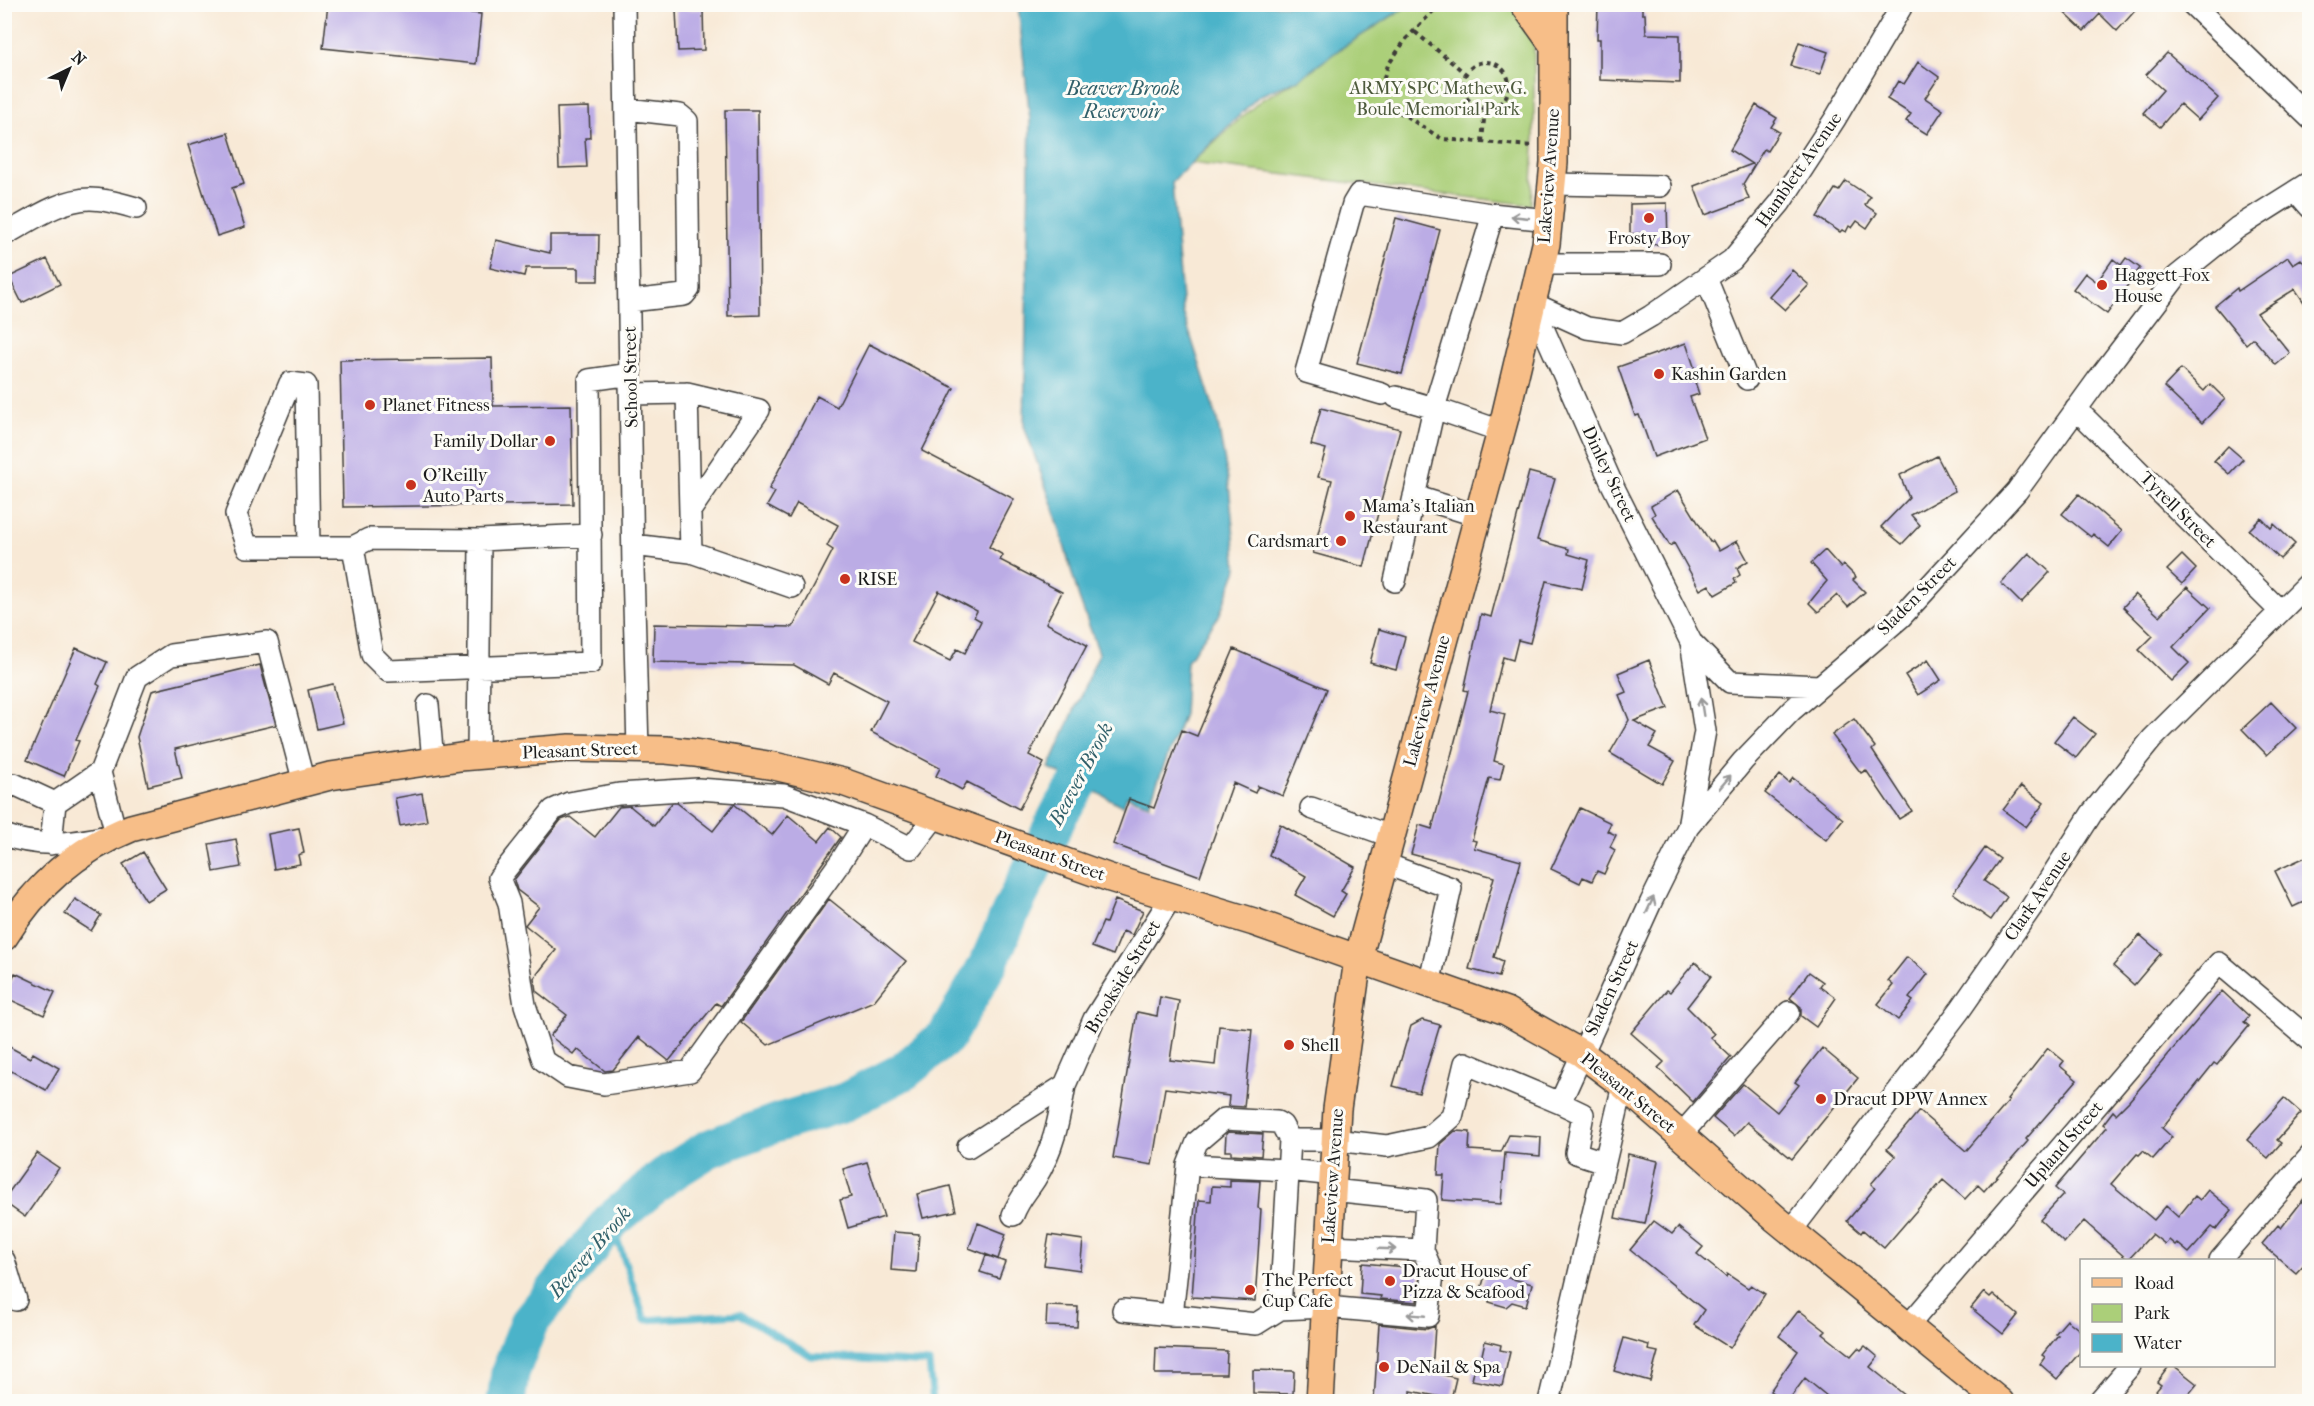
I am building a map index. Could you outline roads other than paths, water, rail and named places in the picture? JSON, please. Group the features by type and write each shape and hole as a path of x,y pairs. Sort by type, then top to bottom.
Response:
{"main road":[{"path":"1524,4 1554,46"},
{"name":"Lakeview Avenue","path":"1320,1401 1337,1108 1358,959 1501,431 1541,264 1549,220 1554,147 1554,4"},
{"name":"Pleasant Street","path":"4,937 31,897 75,858 116,834 131,828 330,776 433,761 570,748 694,753 774,766 843,782 1110,878 1172,896 1506,1011 1581,1053 1623,1085 1791,1231 2000,1401"}],"street":[{"name":"School Street","path":"624,4 638,749"},
{"name":"Hamblett Avenue","path":"1532,303 1587,328 1622,333 1651,316 1732,260 1780,203 1835,119 1904,4"},
{"path":"2195,6 2310,118"},
{"path":"626,109 680,115 687,121 689,289 684,295 630,301"},
{"path":"1552,184 1660,186"},
{"name":"Sladen Street","path":"1560,1104 1581,1053 1688,827 1743,760 1792,710 1901,617 2017,491 2176,277 2237,228 2305,193"},
{"path":"1501,431 1434,408 1306,372 1353,204 1359,194 1491,214 1549,220"},
{"path":"4,235 41,215 72,202 90,199 136,208"},
{"path":"1395,581 1434,408 1491,221 1491,214"},
{"path":"1541,264 1660,264"},
{"path":"1706,278 1747,379"},
{"name":"Dinley Street","path":"1532,303 1612,484 1691,642 1705,731 1698,781 1688,827"},
{"path":"352,547 372,655 388,671 591,663 589,380 687,393 759,410 690,511"},
{"path":"309,547 306,385 290,384 236,514 247,547 309,547 352,547 369,539 480,540 591,535"},
{"path":"687,393 691,552"},
{"name":"Tyrell Street","path":"2076,409 2280,611"},
{"path":"1414,496 1478,516"},
{"path":"478,756 480,540"},
{"path":"633,545 691,552 792,588"},
{"name":"Clark Avenue","path":"1791,1231 1960,1010 2031,908 2092,813 2152,739 2310,582"},
{"path":"51,844 55,803 100,771 137,677 171,655 267,642 304,783"},
{"name":"Dinley Street","path":"1691,642 1730,682 1819,686"},
{"path":"428,705 433,761"},
{"path":"4,835 22,841 51,844 74,843 116,834 100,771"},
{"path":"4,791 14,784 55,803"},
{"path":"864,825 835,870 690,1071 604,1084 568,1077 543,1060 525,1005 509,903 499,878 553,810 569,803 619,794 698,789 784,795 864,825 911,848 937,814"},
{"path":"1311,808 1390,836"},
{"path":"1383,863 1451,888 1429,984"},
{"name":"Brookside Street","path":"1013,1215 1018,1200 1035,1179 1057,1133 1065,1085 1094,1019 1172,896"},
{"name":"Upland Street","path":"1908,1326 2220,963 2310,1040"},
{"path":"1680,1136 1789,1012"},
{"path":"1290,1140 1335,1140 1387,1146 1429,1137 1452,1117 1465,1063 1583,1114 1576,1153 1604,1162"},
{"path":"968,1147 1065,1085"},
{"path":"1549,1401 1623,1085"},
{"path":"1172,1316 1188,1165 1197,1142 1224,1119 1277,1122 1282,1125 1290,1140 1280,1309"},
{"path":"2221,1259 2310,1156"},
{"path":"1123,1310 1256,1324 1280,1309 1326,1307 1428,1316 1433,1274 1423,1250 1426,1200 1333,1183 1288,1170 1188,1165"},
{"path":"1329,1246 1423,1250"},
{"path":"4,1260 16,1300"},
{"path":"2099,1401 2128,1367"}],"water":[{"name":"Beaver Brook Reservoir","path":"1018,5 1409,5 1340,49 1299,79 1259,96 1172,182 1183,312 1217,419 1229,485 1237,569 1219,616 1187,661 1184,714 1149,804 1127,796 1123,806 1049,768 1099,653 1079,598 1055,513 1024,426 1030,120"}],"waterway":[{"name":"Beaver Brook","path":"506,1402 510,1373 529,1323 611,1221 665,1176 708,1149 774,1124 845,1102 904,1071 946,1037 988,964 1060,812 1079,783 1103,735"},
{"path":"611,1221 645,1320 740,1314 811,1356 929,1363 933,1402"}],"place":[{"name":"Frosty Boy","path":"1649,218"},
{"name":"Haggett-Fox House","path":"2102,285"},
{"name":"Kashin Garden","path":"1659,374"},
{"name":"Planet Fitness","path":"370,405"},
{"name":"Family Dollar","path":"550,441"},
{"name":"O'Reilly Auto Parts","path":"411,485"},
{"name":"Mama's Italian Restaurant","path":"1350,516"},
{"name":"Cardsmart","path":"1341,541"},
{"name":"RISE","path":"845,579"},
{"name":"Shell","path":"1289,1045"},
{"name":"Dracut DPW Annex","path":"1821,1099"},
{"name":"Dracut House of Pizza & Seafood","path":"1390,1281"},
{"name":"The Perfect Cup Cafe","path":"1250,1290"},
{"name":"DeNail & Spa","path":"1384,1367"}],"park label":[{"name":"ARMY SPC Mathew G. Boule Memorial Park","path":"1438,98"}]}
